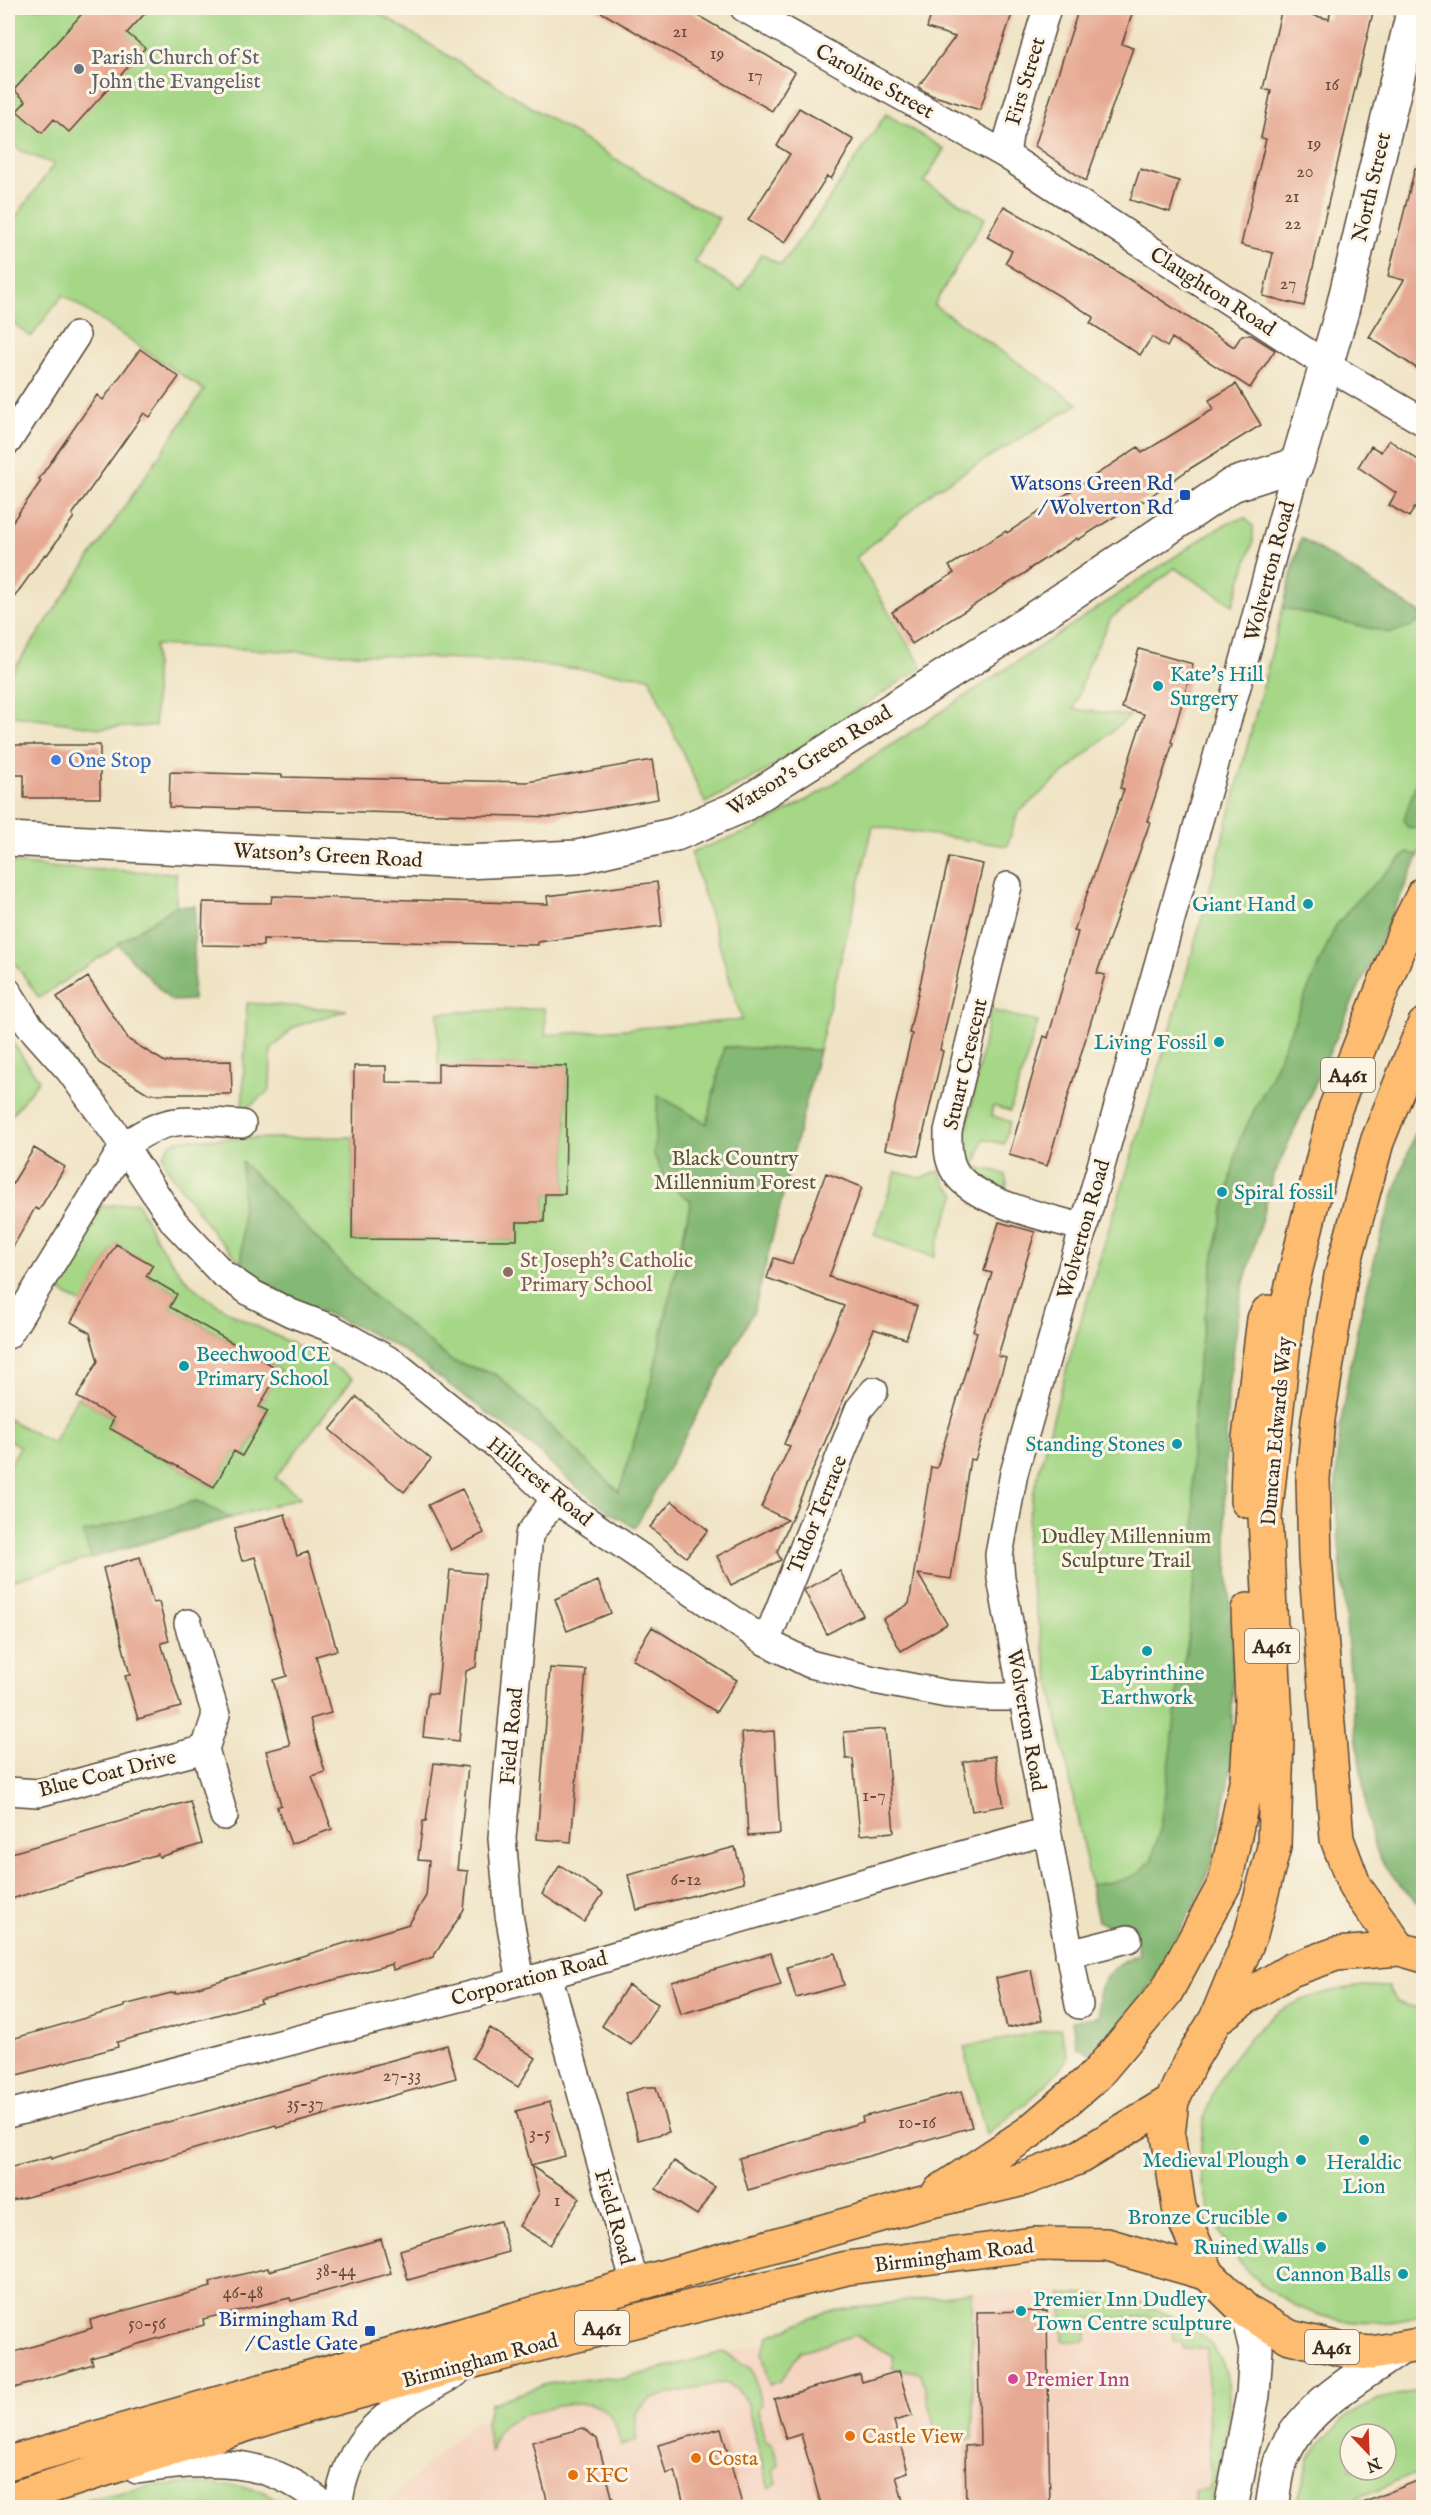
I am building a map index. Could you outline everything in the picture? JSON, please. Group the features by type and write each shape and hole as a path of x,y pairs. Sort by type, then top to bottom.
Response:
{"highway":[{"name":"Duncan Edwards Way","path":"1216,2019 1251,1934 1275,1847 1277,1737 1265,1517 1289,1298 1335,1108 1406,929 1424,893"},
{"name":"Duncan Edwards Way","path":"1412,1952 1355,1887 1337,1839 1315,1558 1313,1479 1318,1419 1341,1276 1377,1142 1424,1025"},
{"path":"919,2204 1028,2133 1096,2075 1166,1992 1225,1883 1247,1778 1252,1702 1245,1554 1249,1438 1264,1319 1297,1265"},
{"name":"A461","path":"1411,2346 1372,2352 1348,2351 1290,2337 1247,2312 1208,2274 1179,2207 1168,2135 1172,2101 1189,2064 1216,2019 1291,1970 1336,1954 1412,1952"},
{"name":"Birmingham Road","path":"8,2463 919,2204 1024,2179 1078,2158 1172,2101"},
{"name":"Birmingham Road","path":"8,2500 306,2406 481,2359 836,2270 1034,2244 1107,2245 1208,2274"}],"street":[{"name":"Caroline Street","path":"744,8 1006,155"},
{"name":"Firs Street","path":"1006,155 1009,135 1047,8"},
{"name":"North Street","path":"1297,465 1328,366 1414,8"},
{"name":"Claughton Road","path":"1006,155 1328,366 1424,422"},
{"path":"8,441 76,336"},
{"name":"Watson's Green Road","path":"8,838 464,862 577,857 676,834 740,807 1029,622 1232,485 1297,465"},
{"name":"Wolverton Road","path":"1079,2005 1001,1578 999,1555 1014,1473 1241,672 1297,465"},
{"name":"Stuart Crescent","path":"1008,886 948,1131 948,1151 953,1169 971,1189 987,1198 1084,1228"},
{"name":"Hillcrest Road","path":"8,992 28,1024 70,1071 124,1146 174,1222 222,1273 261,1298 291,1313 333,1329 394,1363 499,1447 555,1499 766,1642 810,1664 874,1680 947,1694 989,1697 1022,1694"},
{"path":"8,1335 124,1146 144,1131 176,1120 242,1124"},
{"name":"Tudor Terrace","path":"766,1642 859,1408 874,1391"},
{"name":"Field Road","path":"521,1981 509,1915 502,1838 529,1535 555,1499"},
{"name":"Blue Coat Drive","path":"188,1623 216,1715 205,1749 224,1816"},
{"name":"Blue Coat Drive","path":"8,1791 38,1793 205,1749"},
{"name":"Corporation Road","path":"8,2114 548,1975 1047,1831"},
{"path":"1070,1954 1128,1939"},
{"name":"Field Road","path":"548,1975 635,2284"},
{"path":"1231,2508 1253,2395 1256,2349 1247,2312"},
{"path":"1272,2508 1281,2458 1301,2425 1321,2404 1411,2346"},
{"path":"338,2508 341,2485 364,2436 385,2417 410,2400 481,2359"},
{"path":"75,2479 193,2463 220,2462 249,2466 284,2476 316,2497 327,2508"}],"shaded area":[{"path":"1045,2291 1131,2300 1192,2327 1216,2348 1229,2386 1229,2404 1225,2437 1210,2507 381,2508 471,2424 852,2320 950,2306 972,2292"}],"green space":[{"path":"8,8 371,8 664,189 719,218 695,262 740,290 761,254 781,265 824,207 886,114 944,149 924,182 985,218 934,305 1078,404 936,489 856,558 922,667 764,772 705,803 649,677 506,661 155,645 155,726 100,728 8,715 8,678 204,390 63,295 31,337 8,319 8,221 16,217 54,164 21,151 8,140"},
{"path":"1245,518 1253,526 1253,542 1233,605 1175,568 1111,618 1088,664 1074,709 1130,716 1018,813 1007,846 873,826 819,1050 724,1047 707,1124 658,1096 667,1183 691,1200 651,1384 620,1493 497,1375 452,1361 373,1296 243,1163 242,1263 216,1237 166,1167 163,1155 171,1143 185,1139 353,1137 352,1239 516,1240 517,1222 544,1222 545,1194 565,1194 567,1066 438,1064 438,1013 544,1008 546,1035 742,1020 691,852 753,830 819,793 1215,530"},
{"name":"Dudley Millennium Sculpture Trail","path":"1301,538 1423,615 1423,843 1273,1177 1242,1290 1228,1388 1224,1496 1233,1664 1231,1769 1213,1857 1199,1896 1112,1927 1098,1921 1025,1556 1028,1519 1091,1286 1155,1081 1194,946"},
{"path":"1301,538 1423,615 1423,618 1412,626 1390,633 1283,608"},
{"path":"1423,763 1423,829 1407,827 1404,819"},
{"path":"1407,853 1419,855 1273,1177 1242,1290 1228,1388 1224,1496 1233,1664 1231,1769 1213,1857 1199,1896 1154,1978 1132,2012 1093,2054 1077,2048 1072,2021 1100,2016 1099,1994 1106,1978 1120,1964 1139,1954 1134,1926 1112,1927 1098,1921 1090,1885 1123,1880 1139,1873 1152,1859 1159,1832 1172,1747 1178,1684 1187,1648 1197,1552 1191,1457 1198,1364 1214,1255 1239,1141 1271,1076 1335,927 1356,901"},
{"path":"8,862 58,868 176,873 176,906 39,998 8,953"},
{"path":"176,906 195,906 193,1000 171,1001 117,944"},
{"path":"247,1003 347,1010 294,1027 271,1050 270,1090 242,1112"},
{"path":"990,1010 1038,1022 1010,1111 993,1106 991,1115 1010,1122 1004,1144 983,1139 975,1167 997,1171 1005,1175 1007,1184 1005,1192 982,1182 971,1173 963,1149"},
{"path":"8,1036 39,1080 8,1120"},
{"name":"Black Country Millennium Forest","path":"724,1047 819,1050 754,1311 635,1528 611,1513 572,1483 533,1447 401,1349 293,1299 262,1281 242,1263 242,1162 373,1296 452,1361 497,1375 619,1492 651,1384 691,1201 667,1183 654,1155 658,1095 707,1124"},
{"path":"1423,1112 1423,1908 1401,1887 1389,1871 1378,1854 1370,1832 1353,1701 1338,1530 1336,1469 1343,1406 1359,1320 1381,1236"},
{"path":"940,1171 946,1185 956,1194 934,1257 874,1235 896,1172 921,1178"},
{"path":"137,1202 162,1248 196,1289 232,1314 304,1350 353,1378 275,1478 301,1497 231,1518 196,1501 84,1533 91,1558 8,1582 8,1468 20,1447 8,1439 8,1419 53,1443 77,1397 114,1418 109,1428 213,1487 234,1451 243,1456 268,1411 259,1407 280,1370 170,1307 177,1294 146,1276 152,1265 116,1244 82,1304 53,1287 100,1207"},
{"path":"196,1501 231,1518 91,1558 83,1533"},
{"path":"1363,1986 1388,1987 1396,2002 1424,2010 1423,2315 1379,2323 1351,2322 1308,2311 1270,2291 1240,2263 1218,2229 1205,2192 1201,2153 1206,2113 1221,2076 1247,2041 1265,2023 1294,2003 1323,1993"},
{"path":"1060,2028 1068,2057 1041,2089 986,2135 964,2047"},
{"path":"972,2292 973,2439 938,2441 921,2373 892,2368 894,2356 855,2335 801,2351 780,2381 770,2385 762,2352 769,2336 825,2312"},
{"path":"1062,2294 1131,2299 1173,2317 1087,2318 1086,2341 1063,2341"},
{"path":"1173,2317 1192,2328 1213,2347 1225,2372 1228,2386 1229,2403 1224,2443 1210,2507 1194,2507 1194,2491 1210,2489 1207,2349 1183,2349 1182,2342 1174,2341"},
{"path":"723,2352 752,2369 761,2404 758,2411 765,2441 773,2445 778,2464 773,2470 777,2484 769,2489 746,2401 727,2383 651,2398 636,2413 636,2441 621,2446 615,2424 607,2412 587,2404 572,2404 527,2414 505,2424 497,2433 491,2452 486,2423 490,2404 547,2384 598,2378 623,2379"},
{"path":"1423,2390 1423,2471 1398,2481 1398,2422 1342,2422 1351,2413 1378,2399"},
{"path":"1338,2426 1338,2482 1396,2482 1335,2507 1296,2507 1309,2459"},
{"path":"206,2484 259,2490 277,2499 285,2507 63,2507 156,2485"}],"building":[{"name":"Parish Church of St John the Evangelist","path":"87,8 150,8 127,33 145,48 69,132 54,119 42,133 17,111 26,101 14,90"},
{"path":"594,8 685,8 795,72 772,111"},
{"path":"933,8 1014,8 980,110 931,95 918,87 955,37 927,28"},
{"path":"1079,8 1134,8 1122,44 1133,48 1086,181 1035,146"},
{"path":"1282,8 1329,19 1331,8 1374,8 1304,306 1263,296 1273,253 1241,245 1266,139 1261,138 1271,91 1263,89"},
{"path":"799,108 854,140 831,179 827,176 785,243 748,220 790,154 777,146"},
{"path":"1415,168 1424,169 1424,373 1369,337 1404,280 1388,276"},
{"path":"1140,169 1179,181 1170,212 1130,200"},
{"path":"1004,206 1105,264 1234,347 1242,335 1251,335 1275,350 1250,388 1172,338 1167,347 1152,337 1140,355 1090,323 1094,317 1005,263 1012,251 987,237"},
{"path":"140,349 179,377 150,417 144,413 72,515 74,517 8,606 8,528 97,395 103,400"},
{"path":"1236,384 1261,425 1191,468 1142,502 1141,500 1078,540 1077,538 912,644 892,612 954,573 949,566 1006,531 1007,533 1138,447 1142,453 1214,409 1209,400"},
{"path":"1389,440 1424,464 1424,513 1415,507 1409,517 1389,505 1396,493 1358,467 1371,446 1381,452"},
{"path":"1139,649 1193,664 1171,742 1173,743 1147,821 1150,822 1097,973 1105,975 1047,1166 1009,1155 1044,1036 1048,1038 1078,932 1074,931 1124,789 1120,788 1144,714 1122,708"},
{"name":"One Stop","path":"11,745 100,745 100,798 24,798 24,775 11,775"},
{"path":"652,760 658,799 554,817 169,807 170,772 282,775 282,777 527,782"},
{"path":"949,857 983,864 918,1156 885,1149"},
{"path":"657,882 662,926 538,942 538,945 263,939 263,946 202,945 203,902 271,903 272,896 548,904 547,896"},
{"path":"88,977 129,1040 165,1062 231,1061 232,1094 149,1094 99,1063 57,997"},
{"path":"438,1064 567,1066 565,1194 545,1194 544,1222 517,1222 517,1240 352,1239 354,1066 386,1066 386,1082 438,1083"},
{"path":"34,1148 65,1167 39,1210 35,1208 8,1256 8,1191"},
{"path":"826,1173 862,1187 829,1277 917,1306 906,1339 874,1329 777,1552 781,1560 731,1585 717,1556 788,1520 761,1507 790,1446 784,1444 844,1306 767,1278 774,1258 792,1264"},
{"path":"999,1222 1035,1232 998,1356 1006,1358 975,1460 970,1459 951,1579 918,1574 947,1624 901,1651 883,1619 909,1604 931,1467 937,1468 977,1332 973,1331 992,1273 984,1271"},
{"name":"Beechwood CE Primary School","path":"116,1244 153,1265 146,1276 177,1294 170,1307 280,1370 259,1407 268,1411 242,1456 234,1451 214,1487 109,1428 114,1418 77,1397 98,1361 90,1333 71,1322"},
{"path":"357,1397 431,1459 404,1492 330,1430"},
{"path":"462,1489 484,1533 451,1550 428,1505"},
{"path":"672,1501 708,1530 686,1557 650,1527"},
{"path":"285,1514 297,1556 308,1552 337,1650 316,1656 331,1713 310,1719 325,1772 312,1776 332,1829 291,1844 277,1807 281,1805 266,1751 290,1745 273,1680 287,1676 255,1557 242,1561 235,1538 235,1528"},
{"path":"140,1557 153,1603 159,1602 169,1641 161,1643 181,1707 138,1719 125,1676 130,1675 103,1568"},
{"path":"450,1570 485,1574 476,1667 466,1671 459,1741 423,1737 428,1693 437,1694"},
{"path":"840,1571 863,1615 827,1634 804,1590"},
{"path":"598,1581 611,1613 567,1631 555,1599"},
{"path":"652,1627 737,1680 716,1712 632,1659"},
{"path":"550,1668 586,1670 571,1842 537,1839"},
{"path":"885,1729 894,1832 860,1835 853,1759 846,1759 844,1732"},
{"path":"774,1731 780,1834 748,1836 742,1733"},
{"path":"995,1756 1004,1806 972,1811 963,1762"},
{"path":"434,1763 468,1767 457,1870 468,1871 464,1910 433,1957 393,1970 392,1964 260,2000 261,2003 117,2042 118,2047 14,2076 8,2052 8,2040 124,2007 124,2005 175,1992 175,1994 409,1924 426,1896 429,1861 418,1860"},
{"path":"190,1801 202,1844 159,1857 158,1854 8,1900 8,1854"},
{"path":"735,1847 744,1882 637,1910 628,1875"},
{"path":"560,1865 603,1894 584,1922 542,1894"},
{"path":"771,1953 781,1985 681,2014 672,1982"},
{"path":"835,1953 844,1985 796,1998 787,1967"},
{"path":"1031,1970 1042,2020 1007,2028 996,1978"},
{"path":"628,1985 658,2004 631,2045 602,2026"},
{"path":"490,2028 536,2058 518,2087 472,2058"},
{"path":"447,2045 456,2078 277,2128 276,2125 8,2202 8,2168 51,2157 51,2159 146,2128"},
{"path":"646,2087 656,2087 669,2132 639,2140 625,2093"},
{"path":"962,2091 972,2127 748,2190 739,2158 863,2122 862,2117"},
{"path":"550,2102 565,2156 531,2165 516,2111"},
{"path":"674,2161 715,2187 697,2215 656,2189"},
{"path":"531,2166 580,2198 550,2245 519,2226 539,2194"},
{"path":"500,2221 509,2252 408,2280 400,2250"},
{"path":"381,2239 391,2273 291,2301 290,2298 203,2319 204,2325 91,2358 93,2364 8,2390 8,2354 92,2328 90,2320 211,2287 210,2282 268,2268 269,2271"},
{"name":"Premier Inn","path":"1047,2311 1050,2508 966,2508 965,2446 980,2445 977,2312"},
{"name":"Castle View","path":"899,2371 912,2416 894,2421 908,2472 896,2476 905,2508 822,2508 801,2434 786,2439 774,2399 860,2374 862,2382"},
{"name":"KFC","path":"583,2428 597,2439 615,2508 549,2508 532,2442"},
{"name":"Costa","path":"721,2428 743,2508 685,2508 675,2471 666,2474 658,2445"},
{"path":"1424,2478 1424,2508 1353,2508 1353,2507"}],"place":[{"name":"Parish Church of St John the Evangelist","path":"79,69"},
{"name":"Watsons Green Rd / Wolverton Rd","path":"1185,495"},
{"name":"Kate's Hill Surgery","path":"1158,686"},
{"name":"One Stop","path":"56,760"},
{"name":"Giant Hand","path":"1308,904"},
{"name":"Living Fossil","path":"1219,1042"},
{"name":"Spiral fossil","path":"1222,1192"},
{"name":"St Joseph's Catholic Primary School","path":"508,1272"},
{"name":"Beechwood CE Primary School","path":"184,1366"},
{"name":"Standing Stones","path":"1177,1444"},
{"name":"Labyrinthine Earthwork","path":"1147,1651"},
{"name":"Heraldic Lion","path":"1364,2140"},
{"name":"Medieval Plough","path":"1301,2160"},
{"name":"Bronze Crucible","path":"1282,2217"},
{"name":"Ruined Walls","path":"1321,2247"},
{"name":"Cannon Balls","path":"1403,2274"},
{"name":"Premier Inn Dudley Town Centre sculpture","path":"1021,2311"},
{"name":"Birmingham Rd / Castle Gate","path":"370,2331"},
{"name":"Premier Inn","path":"1013,2379"},
{"name":"Castle View","path":"850,2436"},
{"name":"Costa","path":"696,2458"},
{"name":"KFC","path":"573,2475"}]}
